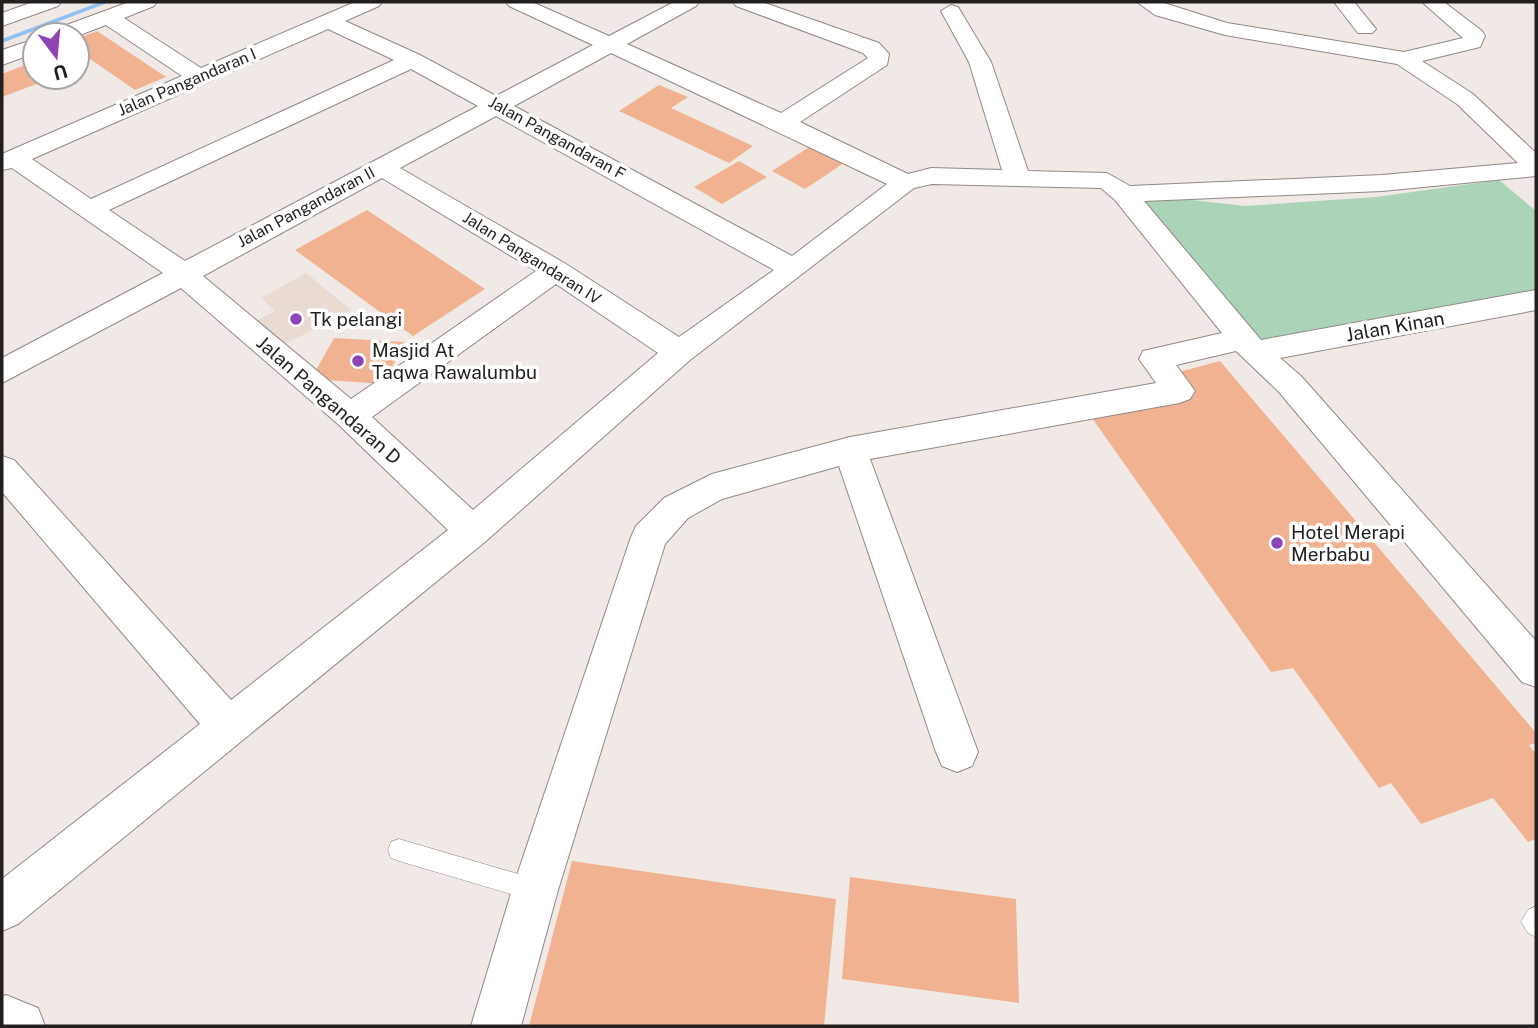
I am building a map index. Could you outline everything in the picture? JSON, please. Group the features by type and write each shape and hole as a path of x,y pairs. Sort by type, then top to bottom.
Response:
{"street":[{"path":"2,20 51,2"},
{"path":"91,24 147,2"},
{"name":"Jalan Pangandaran I","path":"8,161 197,76 372,2"},
{"path":"516,2 783,123 905,183"},
{"name":"Jalan Pangandaran II","path":"2,372 182,273 612,46 689,2"},
{"path":"743,2 871,48 878,54 879,60 783,123"},
{"path":"1147,2 1163,11 1225,29 1404,59 1472,42 1474,36 1432,2"},
{"path":"1344,2 1365,29"},
{"path":"951,11 980,61 1017,177"},
{"path":"108,17 197,76"},
{"name":"Jalan Pangandaran F","path":"328,22 412,60 788,265"},
{"path":"2,58 21,51"},
{"path":"1404,59 1465,99 1536,168"},
{"path":"88,209 412,60"},
{"name":"Jalan Pangandaran D","path":"8,161 88,209 182,273 350,416 473,531"},
{"name":"Jalan Pangandaran IV","path":"382,167 556,271 679,352"},
{"path":"1124,194 1382,183 1536,168"},
{"path":"2,908 227,725 473,531 679,352 788,265 905,183 931,176 1107,181 1124,194 1249,346 1290,384 1536,669"},
{"path":"350,416 556,271"},
{"name":"Jalan Kinan","path":"850,450 1179,391 1154,359 1536,300"},
{"path":"496,1026 535,890 649,537 676,508 712,488 850,450 957,752"},
{"path":"2,470 227,725"}],"lane":[{"path":"399,850 535,890"},
{"path":"1536,918 1533,922 1536,925"}],"shaded area":[{"name":"Tk pelangi","path":"306,273 351,310 272,351 243,328 275,311 261,298"}],"green space":[{"path":"1499,180 1536,211 1536,298 1258,347 1139,194 1245,206 1376,197"}],"building":[{"path":"97,31 166,77 135,90 91,60 91,33"},
{"path":"21,67 21,90 2,97 2,74"},
{"path":"659,85 688,97 671,108 753,146 729,163 619,111"},
{"path":"811,146 844,163 805,189 772,171"},
{"path":"739,161 767,177 722,204 694,187"},
{"path":"367,210 485,289 413,336 295,250"},
{"name":"Masjid At Taqwa Rawalumbu","path":"334,338 404,342 384,384 311,379"},
{"name":"Hotel Merapi Merbabu","path":"1220,361 1536,733 1536,743 1529,745 1536,754 1536,839 1528,842 1493,798 1421,824 1391,783 1379,788 1293,668 1271,672 1092,418 1195,395 1179,372"},
{"path":"572,861 836,899 824,1026 529,1026"},
{"path":"850,877 1016,899 1019,1003 842,979"}],"waterway":[{"path":"2,41 106,2"}],"place":[{"name":"Tk pelangi","path":"296,319"},
{"name":"Masjid At Taqwa Rawalumbu","path":"358,361"},
{"name":"Hotel Merapi Merbabu","path":"1277,543"}]}
